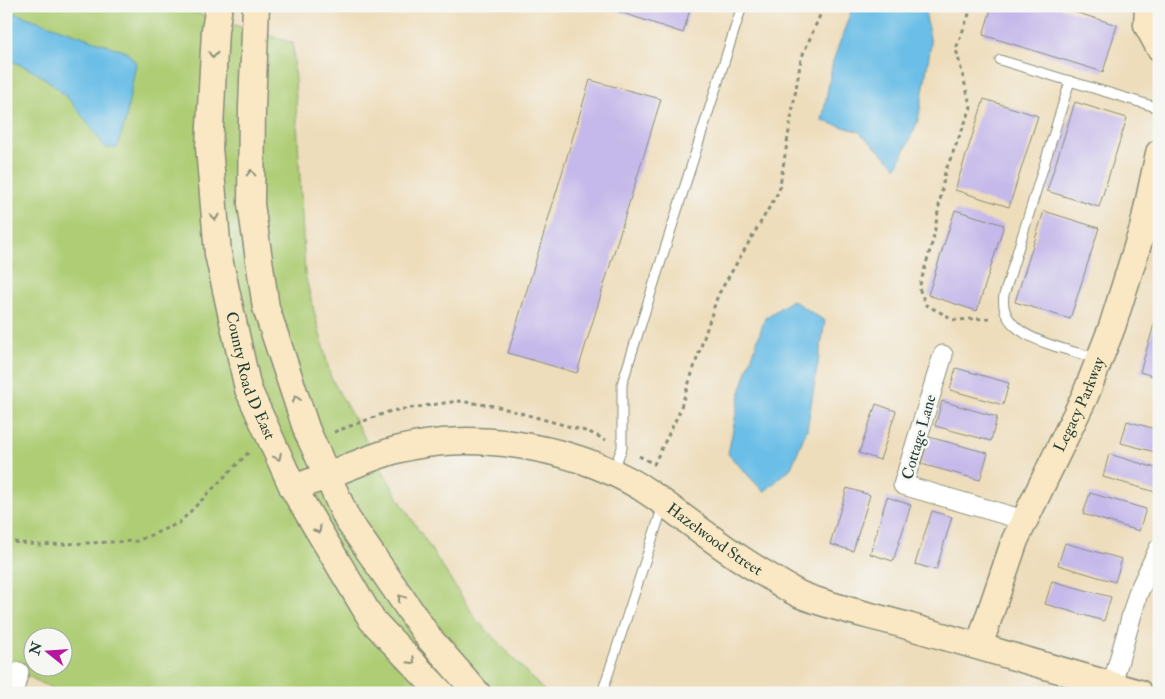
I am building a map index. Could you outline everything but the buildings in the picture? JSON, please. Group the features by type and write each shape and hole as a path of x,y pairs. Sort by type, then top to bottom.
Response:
{"street":[{"name":"County Road D East","path":"219,6 215,30 209,147 218,254 248,389 293,488 372,620 441,693"},
{"path":"256,6 251,204 266,308 307,431 339,472 347,520 429,638 477,693"},
{"path":"1148,6 1147,25 1155,44 1159,46"},
{"name":"Legacy Parkway","path":"978,646 1024,520 1073,422 1100,360 1155,195 1159,154"},
{"name":"Cottage Lane","path":"943,355 903,485 1024,520"},
{"name":"Hazelwood Street","path":"293,488 395,451 423,444 454,441 501,442 549,450 580,460 652,495 732,556 801,595 1139,693"},
{"path":"1112,685 1138,593 1157,554"},
{"path":"13,693 19,672"}],"lane":[{"path":"612,474 622,448 622,384 742,6"},
{"path":"1000,60 1159,108"},
{"path":"1070,81 1004,294 1006,315 1022,334 1100,360"},
{"path":"602,693 664,504"}],"path":[{"path":"972,6 956,49 971,108 945,172 933,240 919,288 926,305 955,320 982,320 1006,315"},
{"path":"307,431 318,427 334,432 339,472"},
{"path":"6,541 39,546 136,541 179,523 249,451 272,444"}],"green space":[{"path":"6,6 173,6 293,43 305,275 331,378 400,501 476,619 546,693 61,693 28,676 72,676 72,626 22,626 22,673 6,665"}],"water":[{"path":"853,6 928,6 925,11 931,44 918,121 897,167 858,131 822,121 833,61"},
{"path":"6,10 127,52 136,63 125,123 117,148 106,148 64,94 52,84 39,75 6,59"},
{"path":"792,300 825,321 807,429 791,468 764,492 728,454 741,389 765,318"}]}
